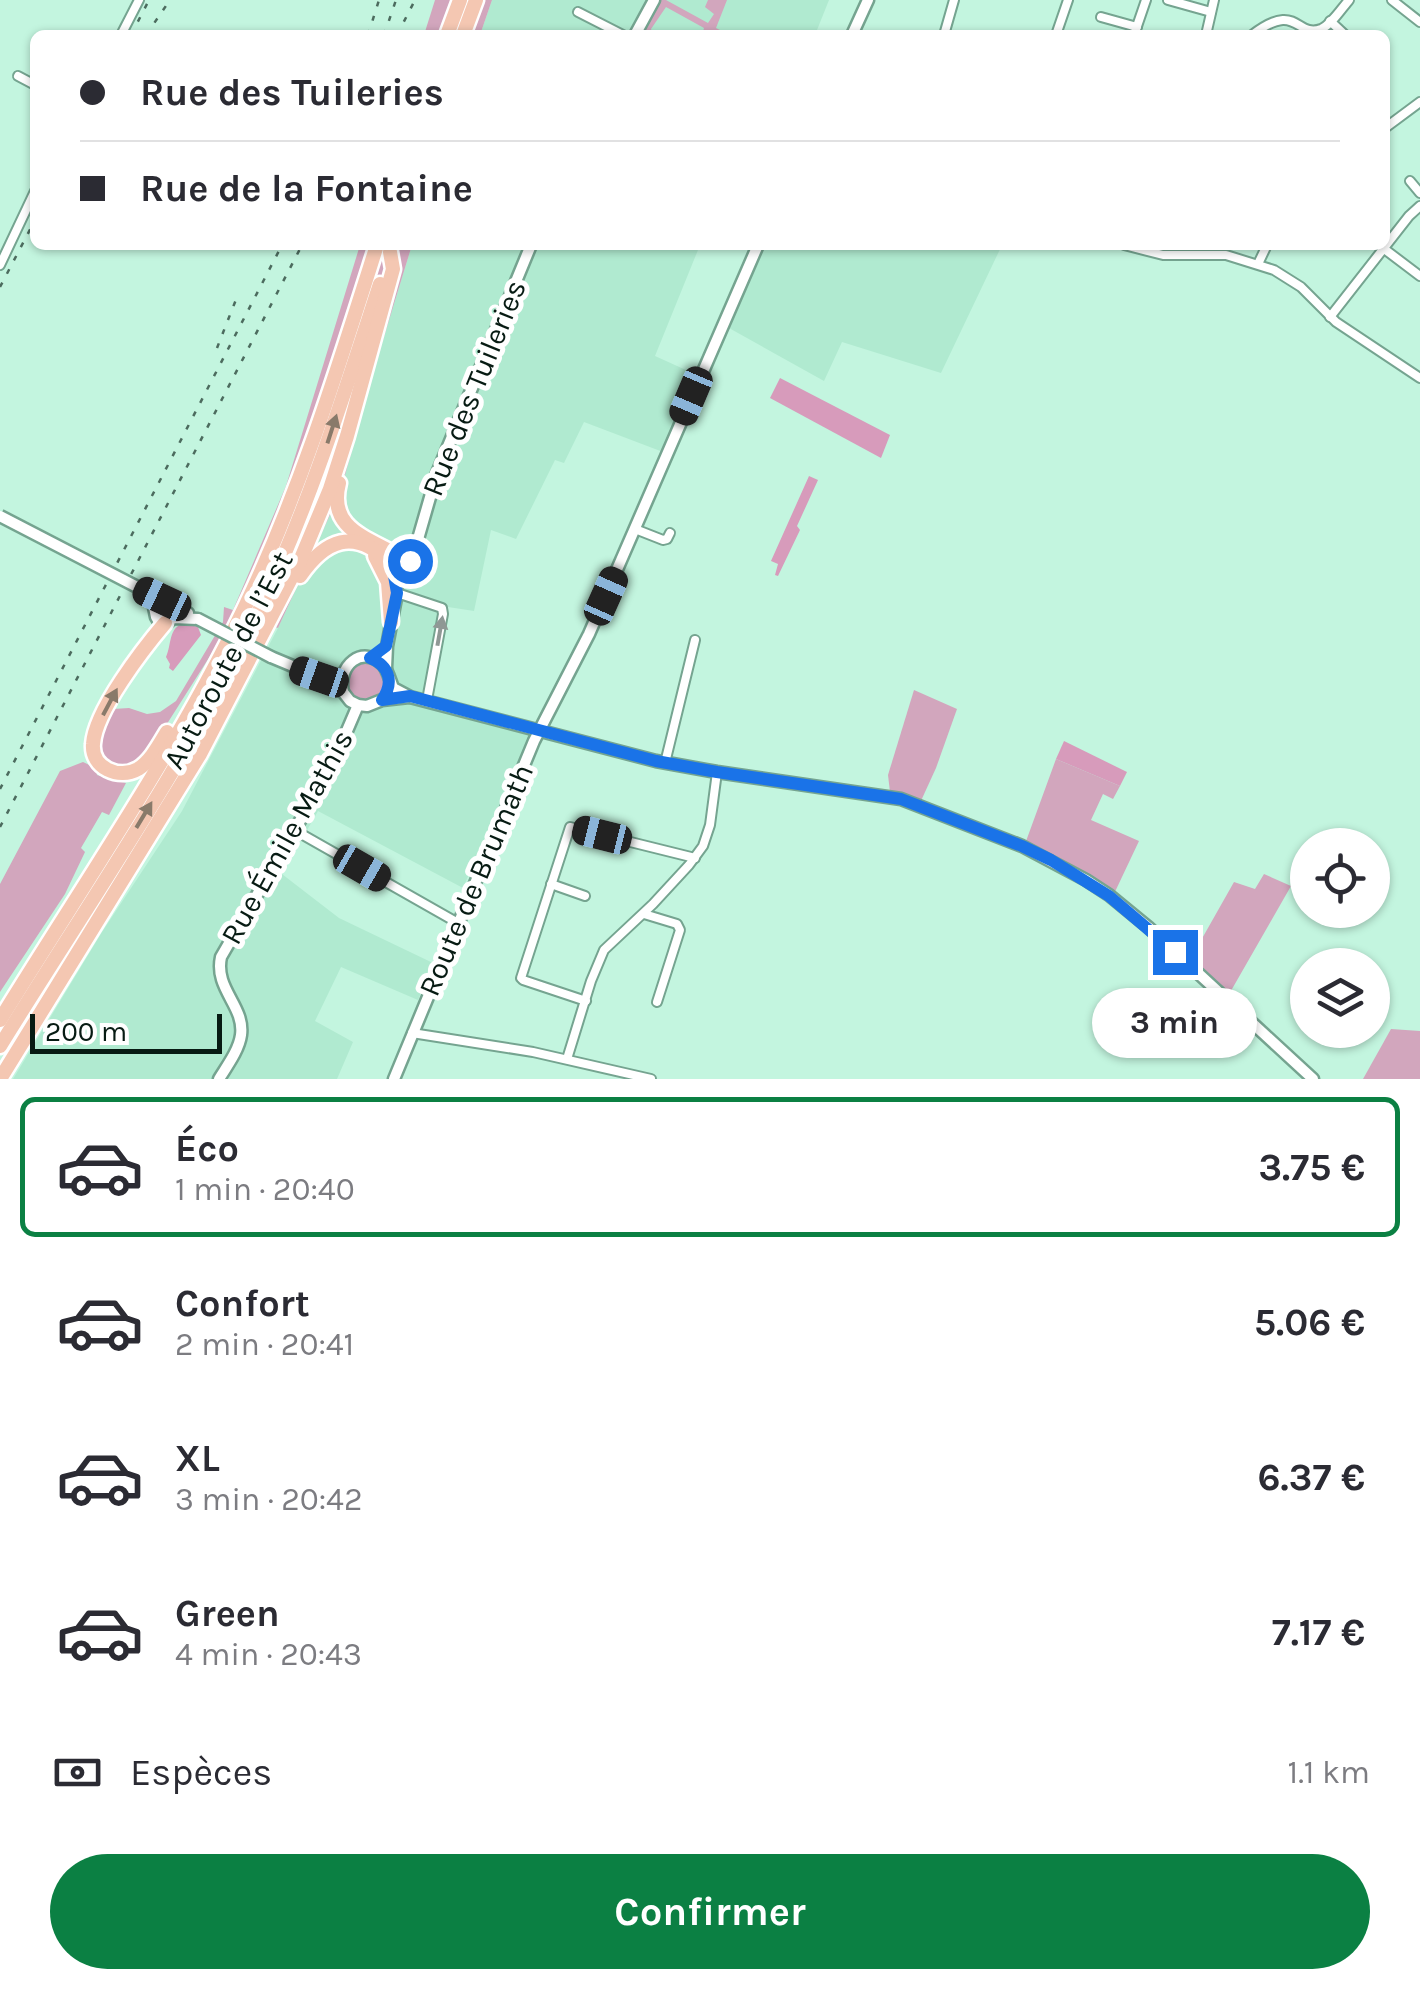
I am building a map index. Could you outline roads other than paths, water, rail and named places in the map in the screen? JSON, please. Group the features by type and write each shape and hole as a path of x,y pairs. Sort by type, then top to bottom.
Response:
{"highway":[{"path":"449,30 460,0"},
{"path":"465,30 476,0"},
{"name":"Autoroute de l’Est","path":"0,1020 150,778 243,612 293,498 386,250"},
{"name":"Autoroute de l’Est","path":"0,1046 189,741 257,616 325,452 386,250"},
{"path":"3,1079 5,1061 200,754 316,526 352,417 393,269 388,250"},
{"path":"352,417 349,448 337,490 338,510 351,528 398,561"},
{"path":"268,622 320,552 336,543 358,544 398,561"},
{"path":"358,544 372,554 385,574 391,622"},
{"path":"167,612 119,685 98,726 92,746 96,759 112,772 126,773 139,768 154,752 186,700 202,690"}],"street":[{"path":"124,30 139,0"},
{"path":"638,30 654,0"},
{"path":"854,30 868,0"},
{"path":"945,30 954,0"},
{"path":"1058,30 1068,0"},
{"path":"1135,30 1146,0"},
{"path":"1168,0 1211,12"},
{"path":"1207,30 1214,0"},
{"path":"1290,9 1318,30 1349,0"},
{"path":"1392,0 1420,22"},
{"path":"1256,30 1276,9"},
{"path":"578,12 612,30"},
{"path":"1101,17 1133,30"},
{"path":"1330,21 1340,30"},
{"path":"18,76 30,82"},
{"path":"1390,124 1420,102"},
{"path":"1410,181 1420,193"},
{"path":"0,266 30,202"},
{"path":"1390,240 1420,206"},
{"name":"Rue des Tuileries","path":"398,561 418,531 529,250"},
{"name":"Route de Brumath","path":"394,1079 540,730 586,640 756,250"},
{"path":"1155,250 1178,256 1226,255 1258,264 1290,280 1330,317 1420,378"},
{"path":"1258,264 1265,250"},
{"path":"1330,317 1382,250"},
{"path":"1387,250 1420,276"},
{"path":"0,516 143,590 167,612 198,619 319,677 358,705 374,705 388,692 386,646 397,590 398,561"},
{"path":"635,529 663,540 670,533"},
{"path":"397,590 442,608 427,700"},
{"path":"666,763 694,640"},
{"path":"319,677 336,675 354,660 370,658 386,646"},
{"path":"370,658 379,662 393,688 410,696 666,763 901,799 1022,846 1051,860 1135,916 1313,1079"},
{"path":"343,692 344,671"},
{"path":"382,700 410,696"},
{"name":"Rue Émile Mathis","path":"219,1079 241,1032 238,1015 222,980 222,957 308,807 311,794 343,740 358,705"},
{"path":"566,1059 604,950 644,914 703,846 717,772"},
{"path":"586,1001 521,978 570,827 694,858"},
{"path":"303,835 458,923"},
{"path":"552,884 585,896"},
{"path":"644,914 677,924 680,930 657,1002"},
{"path":"412,1033 566,1059 652,1079"}],"railway":[{"path":"134,30 149,0"},
{"path":"149,30 170,0"},
{"path":"370,30 379,0"},
{"path":"386,30 396,0"},
{"path":"400,30 415,0"},
{"path":"0,287 30,230"},
{"path":"0,789 279,250"},
{"path":"0,827 299,250"},
{"path":"217,348 237,297"}]}
